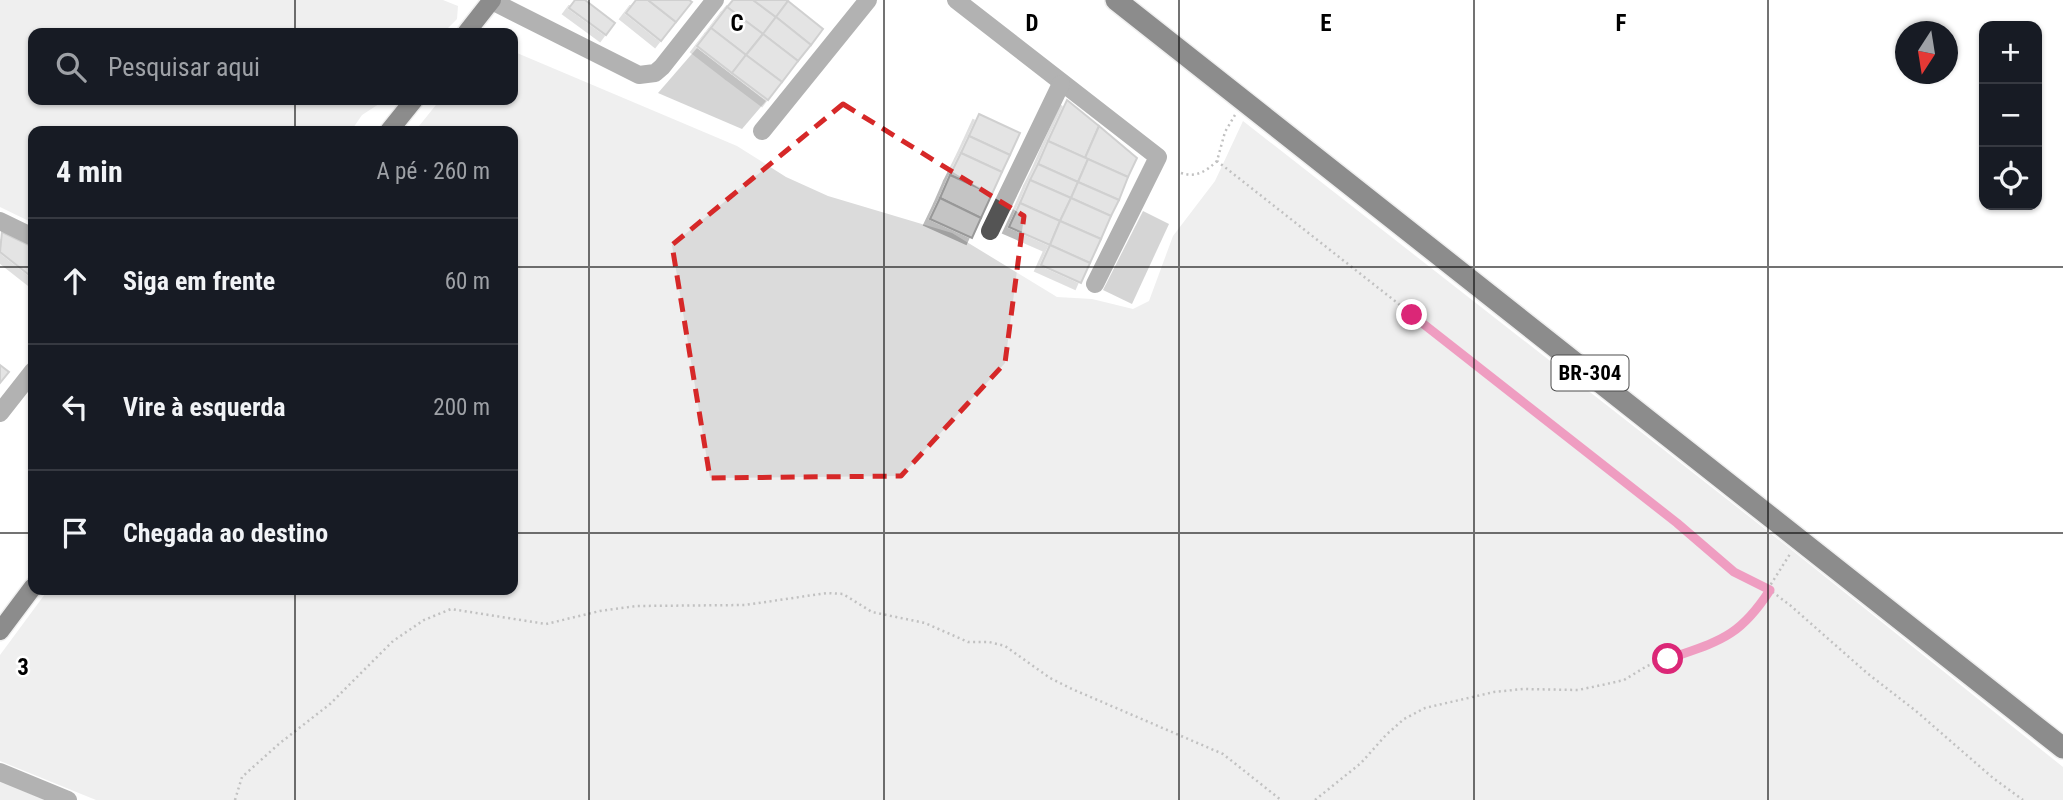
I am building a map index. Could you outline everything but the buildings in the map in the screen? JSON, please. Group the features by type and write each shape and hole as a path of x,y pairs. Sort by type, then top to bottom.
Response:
{"highway":[{"name":"BR-304","path":"1116,0 2063,747"}],"main road":[{"path":"470,28 491,1"},
{"path":"393,126 410,105"},
{"path":"0,631 28,594"}],"street":[{"path":"491,1 639,75 655,73 662,67 715,0"},
{"path":"762,131 868,0"},
{"path":"956,0 1158,157 1095,284"},
{"path":"990,231 1061,84"},
{"path":"0,221 28,235"},
{"path":"0,413 28,377"},
{"path":"0,772 68,800"}],"path":[{"path":"1181,173 1187,175 1204,172 1217,161 1225,132 1238,109"},
{"path":"1217,161 1677,523 1734,572 1770,590 2022,800"},
{"path":"1315,800 1361,763 1404,719 1425,708 1494,692 1523,689 1578,690 1624,680 1647,666 1732,635 1749,620 1770,590 1793,548"},
{"path":"235,800 243,777 280,743 330,704 393,641 424,620 451,609 546,624 600,611 637,606 745,605 827,593 842,594 872,612 925,622 968,642 989,642 1005,646 1041,672 1072,689 1223,754 1281,800"}],"highlighted area":[{"path":"843,104 1024,216 1005,363 901,476 710,478 672,245"}],"shaded area":[{"path":"0,0 443,0 458,6 457,19 448,28 28,28 28,105 377,105 362,115 354,126 28,126 28,221 0,207"},
{"path":"697,48 766,101 742,129 658,93"},
{"path":"518,53 737,146 786,177 828,196 952,233 1057,297 1092,299 1133,309 1149,301 1173,236 1215,181 1243,121 1783,543 2063,767 2063,800 96,800 0,761 0,655 44,595 518,595 518,126 419,126 436,105 518,105"},
{"path":"1143,211 1169,224 1132,304 1103,290"},
{"path":"0,781 45,800 0,800"}],"route":[{"path":"1412,315 1677,523 1734,572 1770,590 1749,620 1732,635 1668,659"}]}
